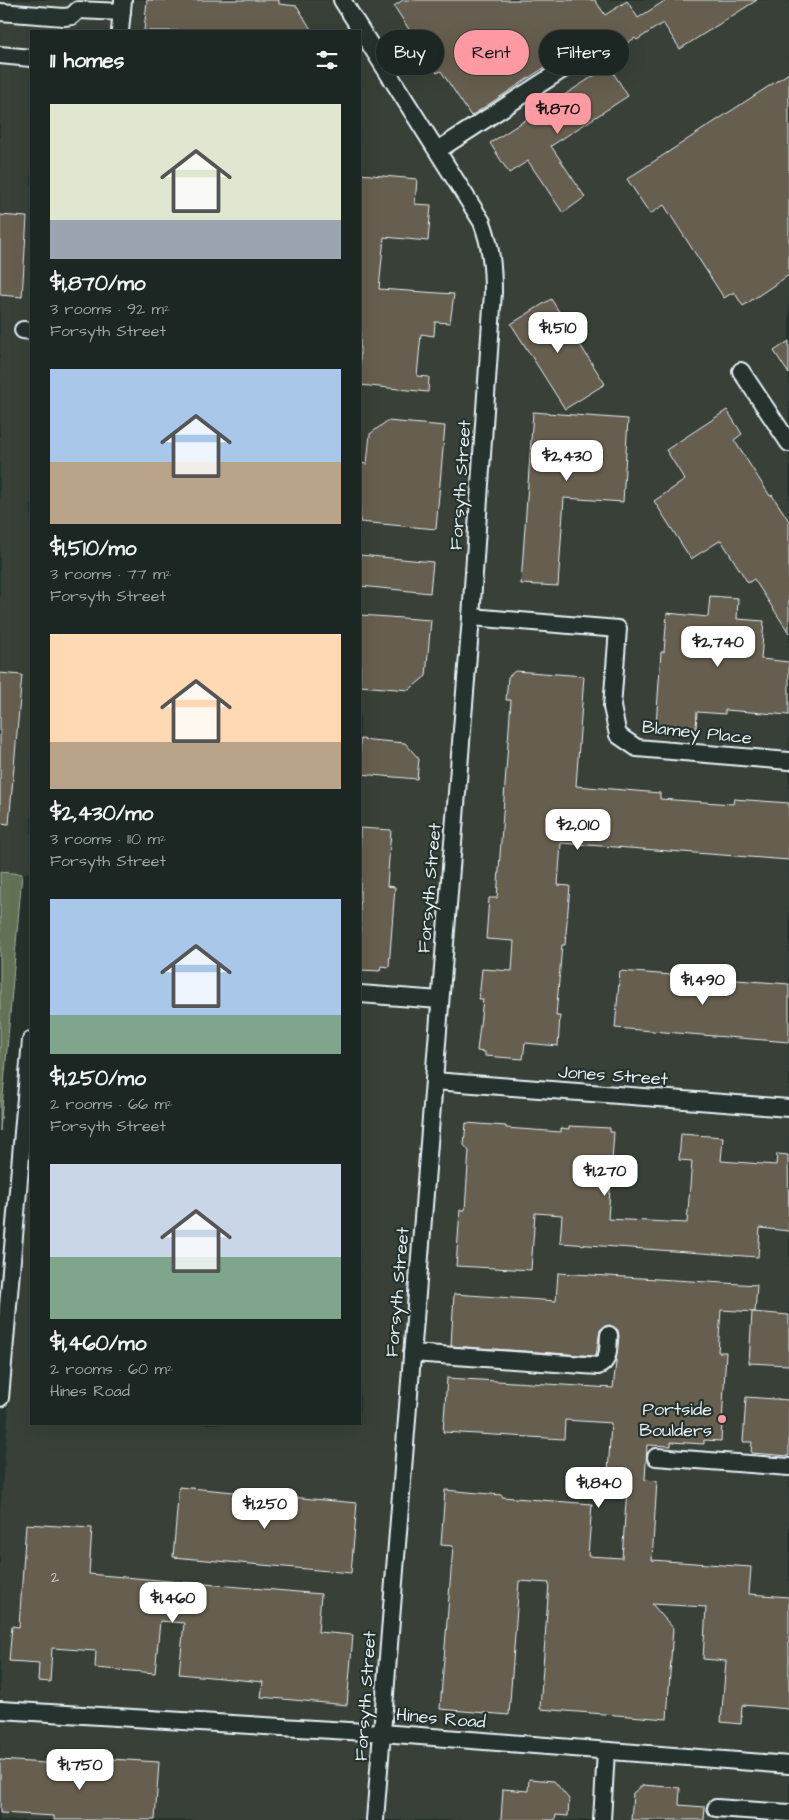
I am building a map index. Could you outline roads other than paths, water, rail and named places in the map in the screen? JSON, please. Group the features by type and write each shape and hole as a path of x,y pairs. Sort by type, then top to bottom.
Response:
{"street":[{"name":"Forsyth Street","path":"342,0 482,222 492,260 493,292 471,617 375,1820"},
{"path":"0,12 64,17 72,16 78,10 122,6 120,30"},
{"path":"0,56 30,58"},
{"path":"438,150 554,75"},
{"path":"741,371 789,444"},
{"name":"Blamey Place","path":"471,617 618,629 612,707 618,735 637,748 789,762"},
{"path":"361,994 440,1000"},
{"path":"0,1398 30,1052"},
{"name":"Jones Street","path":"434,1081 789,1108"},
{"path":"412,1354 598,1366 603,1364 606,1359 609,1335"},
{"path":"656,1457 789,1466"},
{"name":"Hines Road","path":"0,1710 382,1734 789,1765"},
{"path":"602,1820 606,1751"},
{"path":"716,1808 789,1815 787,1820"}],"place":[{"name":"Portside Boulders","path":"722,1419"}]}
